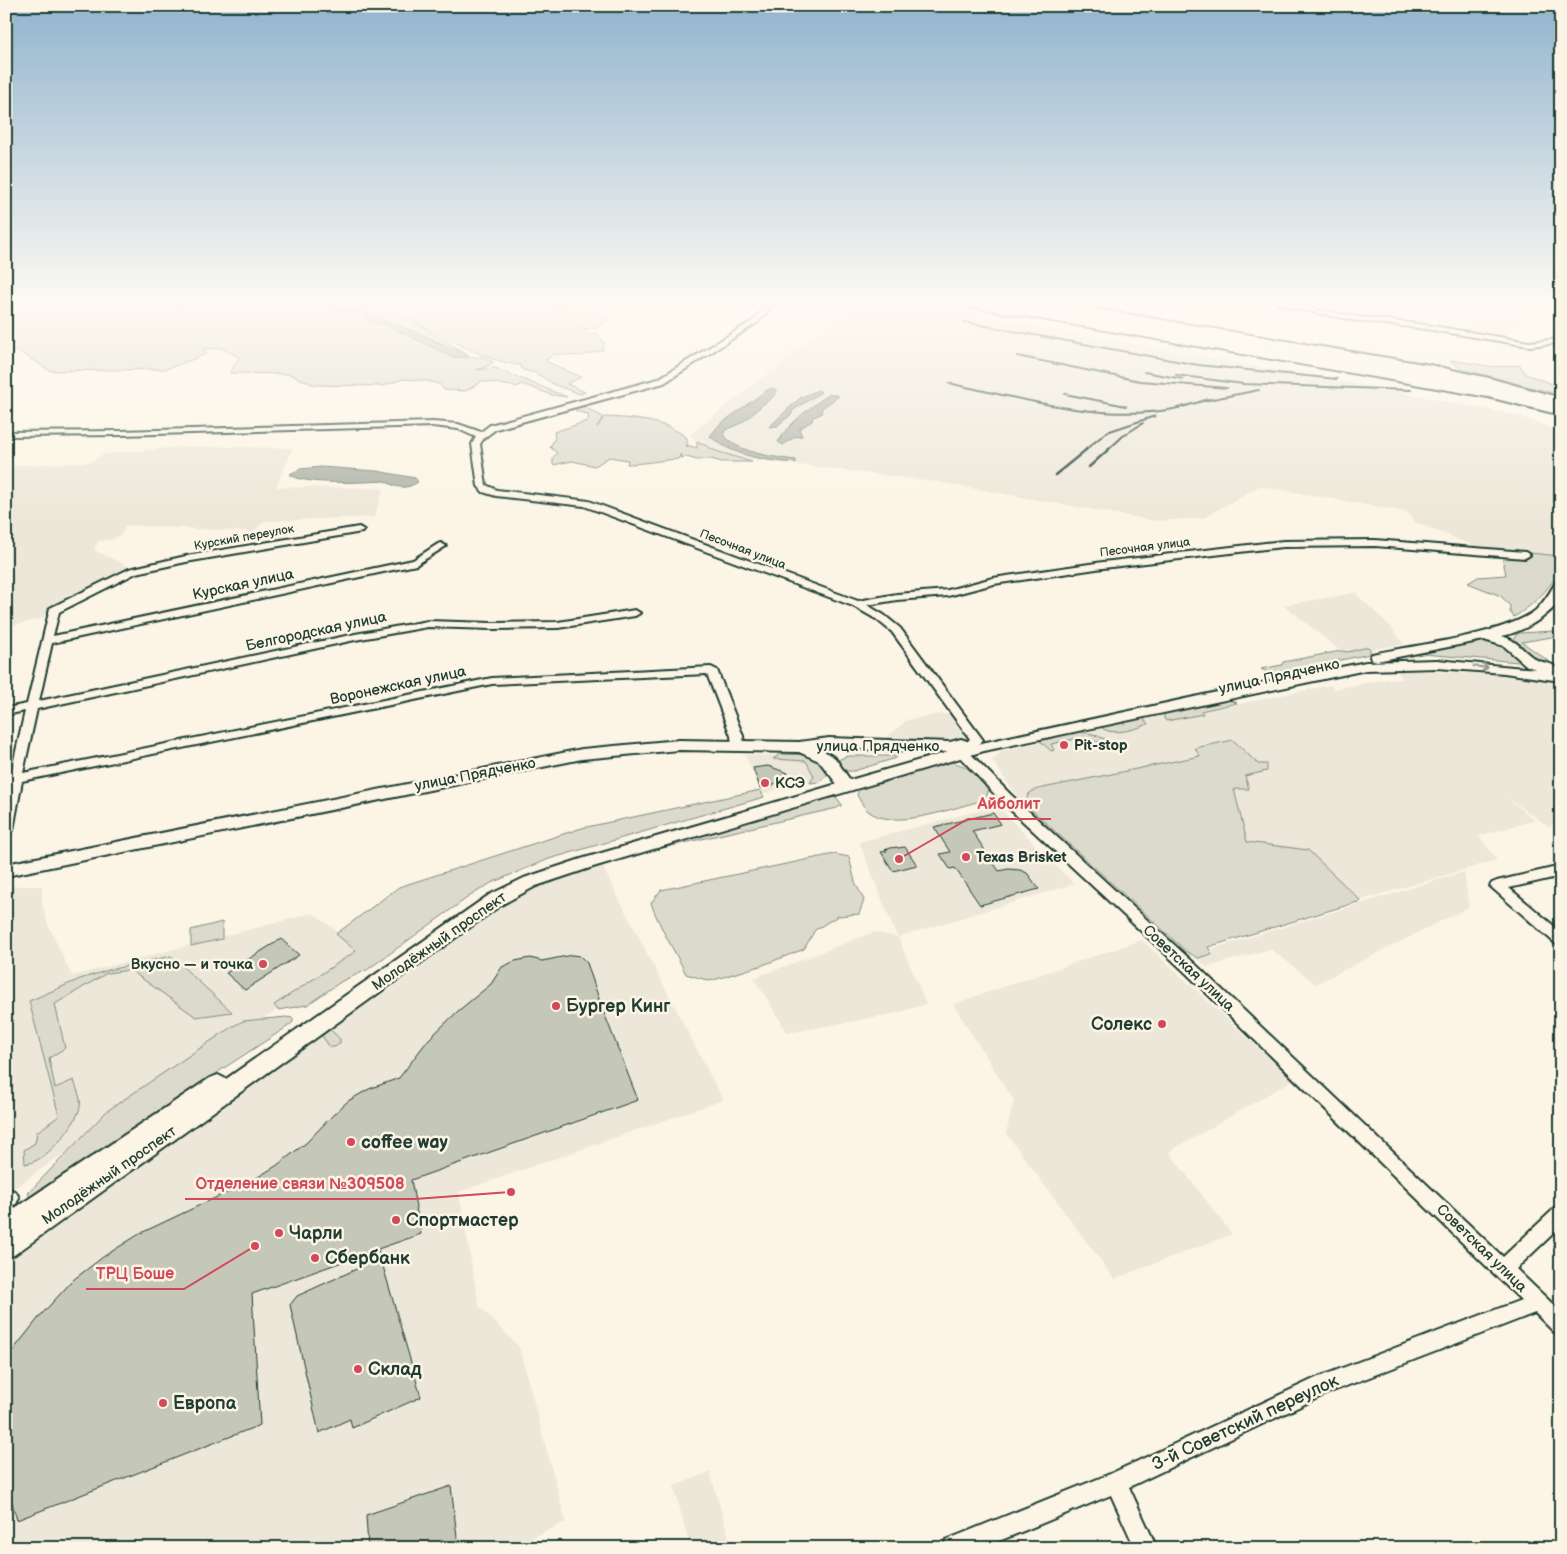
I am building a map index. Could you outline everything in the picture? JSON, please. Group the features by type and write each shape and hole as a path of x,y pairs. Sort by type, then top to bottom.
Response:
{"main road":[{"path":"1561,584 1554,599 1539,614 1507,637 1528,667 1561,677"},
{"name":"улица Прядченко","path":"6,870 582,754 678,745 798,747 829,743 957,750 1418,648 1485,635 1498,638 1507,637"},
{"path":"1418,648 1416,653 1421,658 1437,664"},
{"name":"улица Прядченко","path":"957,750 976,740 1266,682 1366,666 1437,664 1528,667"},
{"path":"1528,667 1561,671"},
{"path":"798,747 816,751 828,757 844,783"},
{"name":"Молодёжный проспект","path":"6,1247 495,900 530,882 587,862 957,750"},
{"name":"Молодёжный проспект","path":"6,1227 55,1196 242,1067 499,886 527,873 574,857 844,783"}],"street":[{"path":"6,434 433,424 470,428 481,436 493,427 666,378"},
{"name":"Песочная улица","path":"481,436 476,444 482,486 486,490 586,503 857,604 897,597 948,593 993,581 1103,565 1283,544 1375,543 1525,556"},
{"name":"Курский переулок","path":"47,641 54,610 133,571 186,559 359,530"},
{"name":"Курская улица","path":"47,641 416,562 441,546"},
{"path":"857,604 880,617 896,630 976,740"},
{"name":"Белгородская улица","path":"6,712 32,708 355,637 428,624 491,626 558,625 636,613"},
{"path":"6,830 47,641"},
{"name":"Воронежская улица","path":"16,778 492,681 711,670 737,736 738,745"},
{"name":"Советская улица","path":"957,750 1005,797 1189,967 1561,1325"},
{"path":"1561,871 1497,886 1561,940"},
{"path":"1504,1269 1561,1214"},
{"name":"3-й Советский переулок","path":"954,1548 1116,1482 1323,1385 1539,1302"},
{"path":"1116,1482 1146,1548"}],"shaded area":[{"path":"297,378 519,378 567,397 552,395 522,384 517,387 482,381 466,391 444,390 439,384 403,379 383,386 315,385"},
{"path":"543,378 580,378 567,384 585,392 580,394 555,385"},
{"path":"762,378 1320,378 1515,415 1561,431 1561,556 1479,548 1415,522 1408,512 1259,486 1203,518 1156,521 931,481 708,454 690,434"},
{"path":"1494,378 1535,378 1561,387 1561,395"},
{"path":"773,388 777,391 772,398 744,421 725,430 724,434 729,440 746,450 768,456 796,460 796,463 773,461 739,453 710,436 719,425 767,390"},
{"path":"818,390 821,392 792,411 792,414 777,426 769,427 800,398"},
{"path":"830,394 839,396 822,408 821,414 813,417 812,421 799,429 802,436 795,437 783,445 778,442 801,415"},
{"path":"581,405 603,417 597,427 604,417 648,421 679,432 687,438 687,445 697,448 697,441 716,451 752,462 722,462 711,459 697,460 686,457 680,458 681,454 678,459 640,463 627,464 628,460 609,457 595,466 572,461 553,465 553,458 557,453 550,447 555,438 554,432 588,421 588,414 576,411 575,406"},
{"path":"190,446 293,448 276,487 384,488 374,517 265,521 253,532 125,525 122,534 113,539 98,541 94,550 135,570 40,619 6,627 6,466 91,462 103,454"},
{"path":"321,467 377,471 415,478 418,482 401,487 385,481 320,482 297,478 290,474 300,469"},
{"path":"1530,553 1560,556 1560,565 1552,583 1545,591 1514,617 1510,612 1510,606 1501,596 1468,583 1478,577 1506,575 1502,556 1529,558"},
{"path":"1355,593 1389,625 1404,644 1344,654 1284,605"},
{"path":"1553,631 1557,636 1522,642 1554,665 1561,665 1561,668 1537,662 1515,643 1516,635 1520,633"},
{"path":"1488,640 1504,644 1521,660 1519,662 1423,654 1421,652"},
{"path":"1368,647 1370,654 1272,674 1261,669 1282,665 1283,662"},
{"path":"1397,670 1491,674 1561,683 1561,821 1549,827 1505,796 1535,820 1479,836 1497,860 1320,912 1247,843 1212,758 1019,799 992,760 1001,751 1188,710 1196,713 1330,685 1334,689 1388,679 1402,679"},
{"path":"1226,699 1237,703 1201,711 1203,714 1166,721 1164,718 1164,713"},
{"path":"941,714 953,714 970,735 934,742 882,741 907,720"},
{"path":"1140,717 1148,724 1131,730 1117,732 1105,730 1101,727"},
{"path":"1073,731 1093,734 1107,740 1081,745 1075,739 1051,744 1054,750 1051,751 1040,741"},
{"path":"1233,740 1258,764 1267,764 1267,771 1245,776 1249,789 1234,789 1247,842 1308,850 1361,901 1208,947 1212,954 1198,958 1187,952 1034,812 1026,803 1026,800 1032,791 1038,789 1200,756 1195,748"},
{"path":"780,754 813,755 827,769 828,774 819,782 810,783 814,776 806,761 773,759"},
{"path":"745,755 807,757 813,764 814,781 762,794"},
{"path":"847,756 897,756 896,758 854,771 846,771 839,763 840,759"},
{"path":"943,762 964,766 979,779 988,791 987,796 977,802 921,817 892,819 879,817 868,811 857,795 860,787"},
{"path":"760,790 764,797 549,859 491,883 467,898 367,970 342,981 307,1005 278,1010 274,1005 356,951 336,934 399,887 582,828"},
{"path":"829,797 837,798 842,805 837,808 658,849 597,866 542,884 517,895 478,919 330,1029 340,1039 340,1043 335,1047 330,1047 322,1036 324,1029 490,907 546,880"},
{"path":"997,806 1074,884 898,937 926,1004 897,1013 788,1033 754,978 874,932 897,937 859,842"},
{"path":"834,854 849,857 855,882 864,900 859,914 838,916 815,930 804,949 763,965 710,981 686,974 651,903 661,890"},
{"path":"601,864 723,1100 459,1192 479,1306 519,1347 566,1522 510,1548 6,1548 6,1255 449,939 519,892"},
{"path":"1464,872 1469,907 1316,984 1271,949 1207,967 1192,955"},
{"path":"42,886 42,904 48,925 72,976 313,913 361,949 348,969 220,1043 6,1194 6,887"},
{"path":"222,922 222,939 191,946 191,930"},
{"path":"1142,940 1293,1080 1169,1152 1232,1234 1114,1279 1006,1133 1014,1101 953,1004"},
{"path":"171,956 232,1012 196,1017 130,970 107,973 55,1004 65,1048 49,1058 55,1088 74,1080 80,1097 80,1107 73,1124 50,1151 33,1162 25,1164 24,1150 35,1143 37,1132 59,1116 29,1001 80,979 109,970"},
{"path":"293,1018 293,1022 287,1027 221,1070 153,1120 30,1198 28,1193 107,1111 243,1021"},
{"path":"710,1472 732,1548 690,1548 674,1486"}],"building":[{"path":"768,766 788,773 772,786 760,788 753,768"},
{"path":"993,813 1001,824 972,831 999,871 1008,869 1027,873 1039,889 980,905 955,868 950,869 940,854 950,852 934,827"},
{"path":"905,847 917,865 893,871 881,852 887,851 885,849"},
{"name":"Вкусно — и точка","path":"281,939 299,955 245,990 226,973"},
{"path":"572,955 580,956 587,963 601,1005 638,1100 411,1180 421,1234 378,1249 421,1397 352,1428 350,1419 319,1433 290,1305 297,1296 361,1267 356,1257 252,1294 260,1425 17,1520 6,1482 6,1359 41,1315 73,1280 103,1257 141,1233 253,1180 276,1166 306,1143 348,1101 369,1089 399,1078 428,1040 457,1012 491,984 502,967 515,961 530,958 542,961"},
{"path":"451,1486 458,1545 451,1548 368,1548 366,1515"}],"railway":[{"path":"1123,378 1140,381 1227,388"},
{"path":"1175,378 1183,379"},
{"path":"1195,378 1243,384 1411,390"},
{"path":"1322,378 1337,379"},
{"path":"1371,378 1488,398 1561,416"},
{"path":"1491,378 1561,397"},
{"path":"948,383 1029,401 1112,413 1168,410 1209,399"},
{"path":"1203,401 1259,390"},
{"path":"1065,394 1126,406"},
{"path":"1085,450 1107,432 1155,416"},
{"path":"1108,450 1123,436 1143,423"},
{"path":"1055,475 1087,449"},
{"path":"1089,467 1109,449"}],"place":[{"name":"Pit-stop","path":"1064,745"},
{"name":"КСЭ","path":"765,783"},
{"name":"Texas Brisket","path":"966,857"},
{"name":"Айболит","path":"899,859"},
{"name":"Вкусно — и точка","path":"263,964"},
{"name":"Бургер Кинг","path":"556,1006"},
{"name":"Солекс","path":"1162,1024"},
{"name":"coffee way","path":"351,1142"},
{"name":"Отделение связи №309508","path":"511,1192"},
{"name":"Спортмастер","path":"396,1220"},
{"name":"Чарли","path":"279,1233"},
{"name":"ТРЦ Боше","path":"255,1246"},
{"name":"Сбербанк","path":"315,1258"},
{"name":"Склад","path":"358,1369"},
{"name":"Европа","path":"163,1403"}]}
